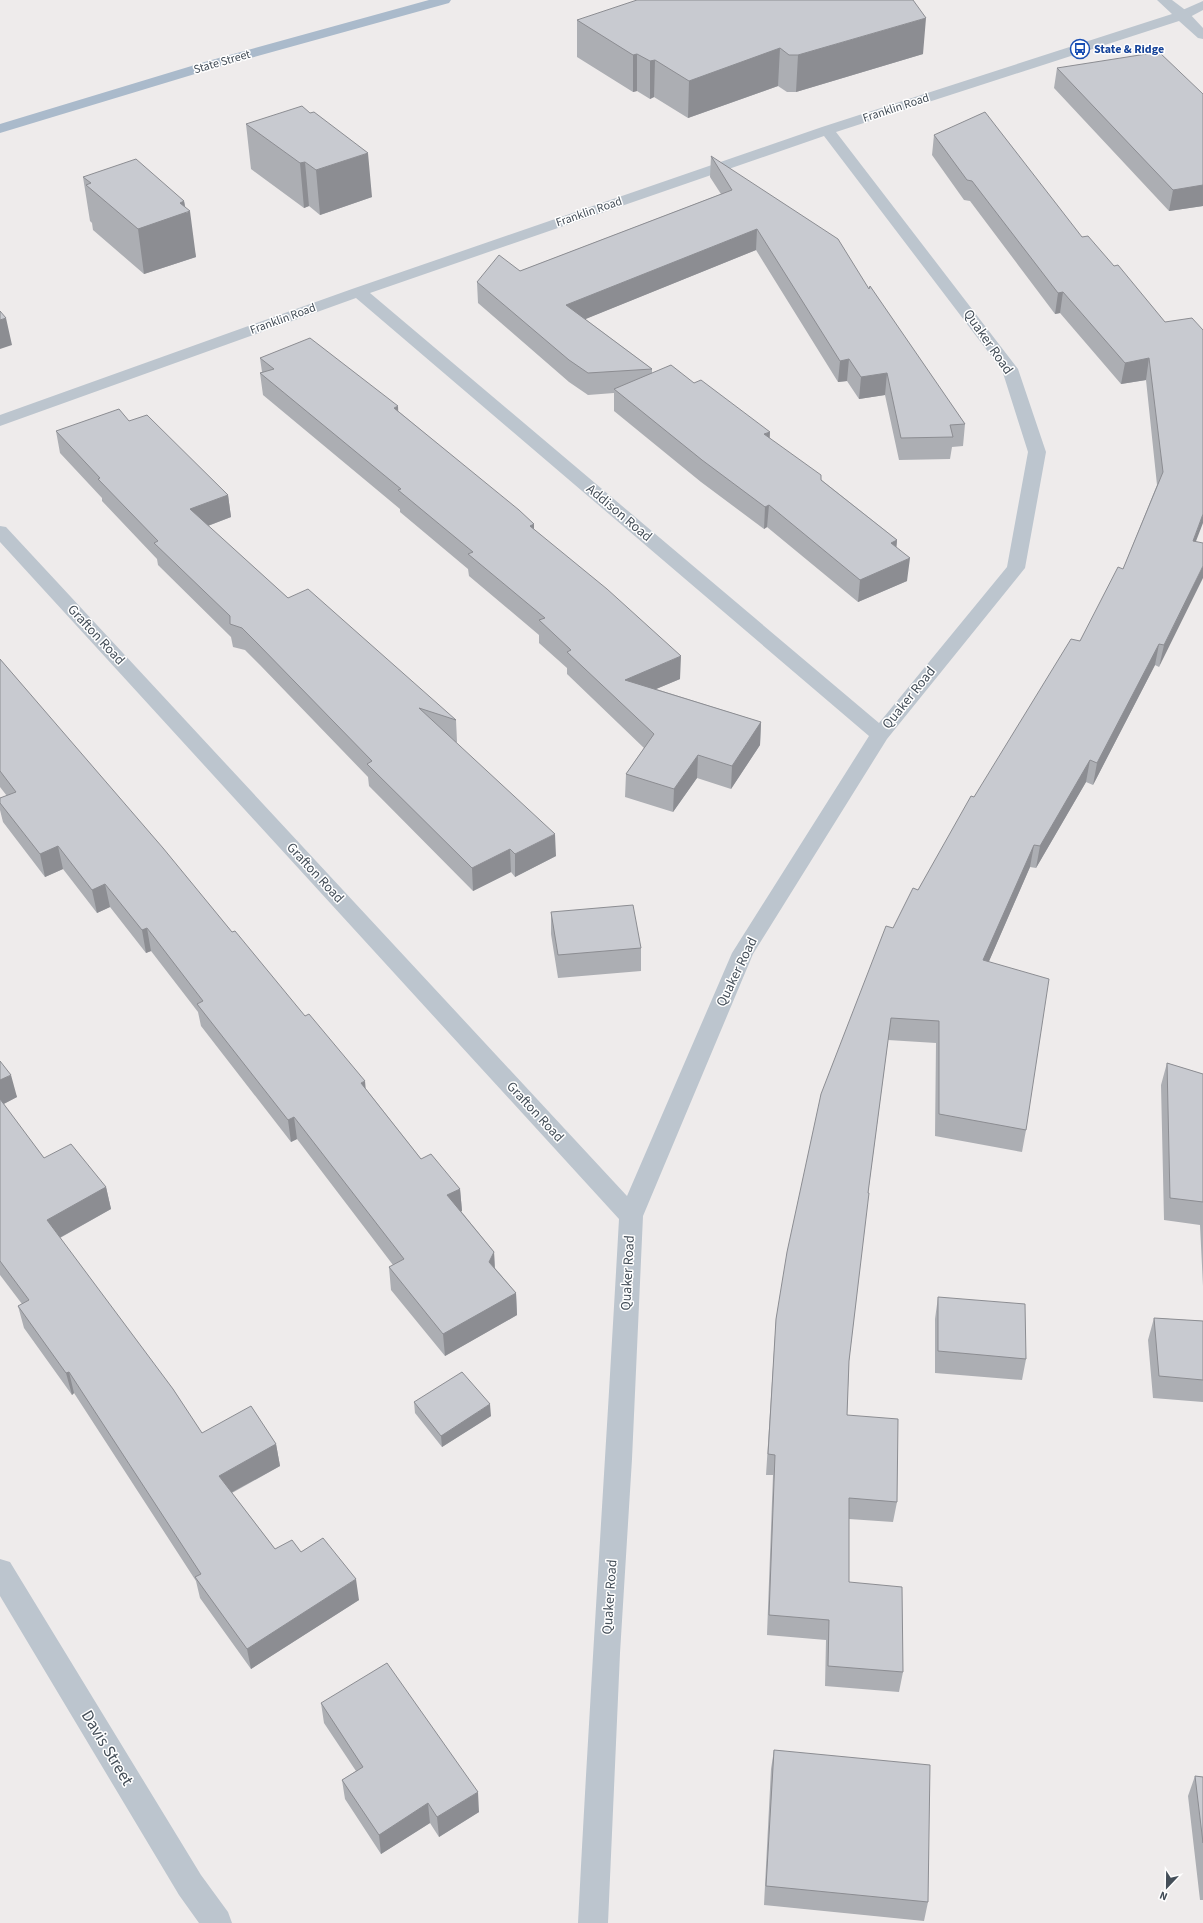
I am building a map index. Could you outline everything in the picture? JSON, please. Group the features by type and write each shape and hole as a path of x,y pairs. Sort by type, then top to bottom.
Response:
{"main road":[{"name":"State Street","path":"0,129 213,64 444,0"}],"street":[{"path":"1164,0 1203,35"},
{"name":"Franklin Road","path":"0,421 358,292 827,130 1183,16 1203,5"},
{"name":"Quaker Road","path":"593,1923 606,1653 619,1459 631,1216 742,953 880,735 1016,568 1037,452 1010,369 827,130"},
{"name":"Addison Road","path":"358,292 880,735"},
{"name":"Grafton Road","path":"0,531 631,1216"},
{"name":"Davis Street","path":"0,1571 190,1885 217,1923"}],"building":[{"path":"637,0 913,0 926,18 798,55 789,55 780,48 689,81 655,60 650,61 637,54 633,55 577,20"},
{"path":"1159,52 1203,94 1203,185 1173,190 1057,68"},
{"path":"302,106 310,113 314,112 368,153 316,170 305,162 300,163 246,124"},
{"path":"985,112 1082,237 1088,236 1114,266 1118,265 1165,322 1192,318 1203,330 1203,514 1193,541 1203,543 1203,566 1164,645 1159,644 1097,763 1090,760 1040,846 1034,845 983,960 1049,979 1026,1130 939,1114 939,1021 891,1018 868,1193 849,1361 847,1415 898,1419 897,1502 849,1498 849,1582 902,1587 903,1672 828,1666 829,1620 769,1615 775,1455 768,1454 776,1319 787,1252 821,1094 886,926 893,928 913,888 918,890 971,796 974,797 1071,639 1080,641 1118,567 1123,569 1163,472 1149,358 1125,363 1063,292 1058,293 972,181 967,180 934,135"},
{"path":"711,156 838,239 869,289 870,286 965,424 950,425 953,437 901,438 887,373 861,377 849,359 840,361 757,229 566,305 652,369 588,373 569,360 477,282 499,255 520,271 732,190"},
{"path":"136,159 184,201 180,203 190,211 138,229 86,185 91,183 83,177"},
{"path":"0,311 6,318 0,320"},
{"path":"310,338 398,406 394,408 519,510 534,524 530,526 607,589 681,656 625,680 761,722 732,766 698,755 674,789 626,774 654,734 567,652 571,650 539,620 545,618 468,554 473,552 398,490 401,489 260,373 274,369 260,358"},
{"path":"671,365 694,383 701,380 770,432 764,434 821,475 821,480 897,540 891,543 910,558 860,580 769,505 765,507 702,460 614,389"},
{"path":"119,409 129,421 147,415 228,495 190,509 288,598 308,589 456,720 419,708 555,834 515,854 510,849 472,868 367,764 372,761 257,643 242,628 230,624 230,616 154,543 158,541 98,479 100,478 56,431"},
{"path":"0,659 163,848 232,932 235,931 305,1016 309,1014 365,1081 361,1083 421,1159 431,1154 460,1189 447,1195 494,1252 489,1262 516,1293 443,1334 389,1267 404,1259 294,1117 288,1120 197,1004 203,1001 147,928 142,930 105,884 92,890 58,846 40,854 0,803 0,798 16,792 0,771"},
{"path":"633,905 641,948 558,955 551,912"},
{"path":"0,1061 11,1075 0,1080"},
{"path":"1167,1063 1203,1074 1203,1202 1170,1198"},
{"path":"0,1099 44,1158 71,1144 106,1187 47,1220 173,1389 202,1433 251,1406 276,1444 219,1476 275,1549 292,1540 301,1552 323,1538 356,1579 247,1649 195,1577 201,1574 69,1372 66,1373 18,1306 29,1300 0,1261"},
{"path":"938,1297 1025,1304 1026,1359 938,1351"},
{"path":"1154,1318 1203,1321 1203,1380 1159,1376"},
{"path":"462,1372 490,1404 441,1436 414,1402"},
{"path":"387,1663 478,1792 437,1817 428,1803 379,1835 342,1780 363,1767 321,1703"},
{"path":"774,1750 930,1765 928,1902 766,1886"},
{"path":"1195,1776 1203,1777 1203,1843"}],"place":[{"name":"State & Ridge","path":"1080,49"}]}
